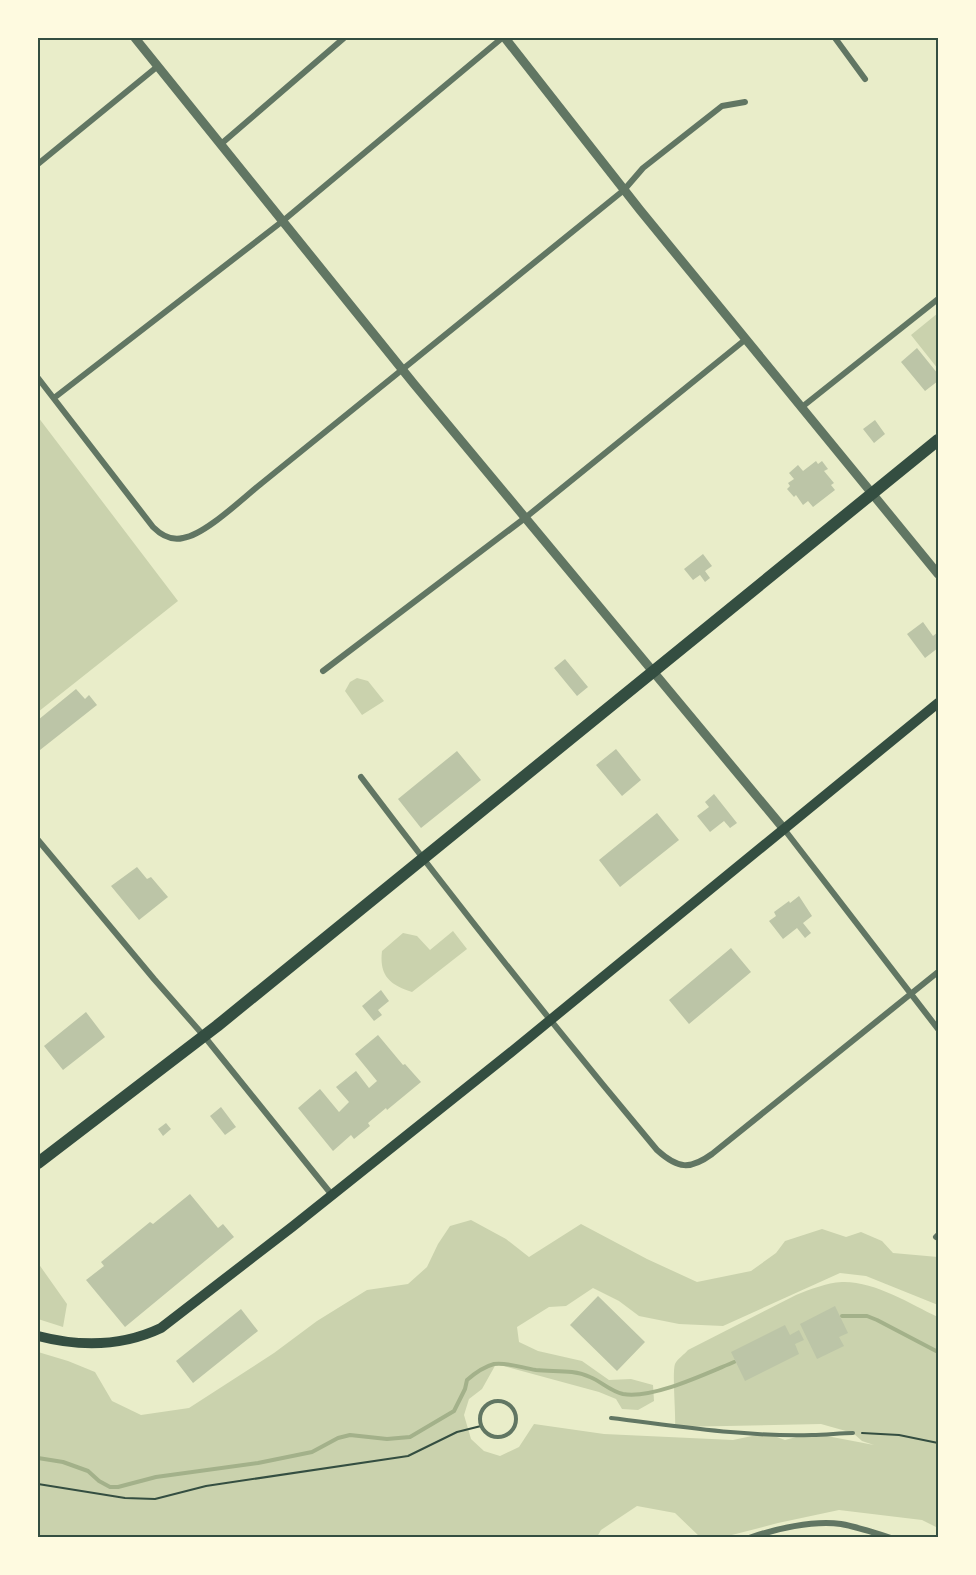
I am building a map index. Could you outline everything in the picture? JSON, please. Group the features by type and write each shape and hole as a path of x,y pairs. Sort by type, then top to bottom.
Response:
{"main road":[{"path":"38,1164 204,1036 939,440"},
{"path":"38,1336 60,1341 98,1344 143,1336 161,1328 332,1195 550,1020 939,703"}],"street":[{"path":"135,38 284,220 402,370 784,829 939,1029"},
{"path":"222,144 344,38"},
{"path":"54,398 284,220 504,38 624,190 938,573"},
{"path":"835,38 865,79"},
{"path":"38,164 158,66"},
{"path":"38,378 153,527 167,537 176,539 191,536 207,526 402,370 624,190 643,168 722,106 745,102"},
{"path":"802,407 939,299"},
{"path":"323,670 525,518 746,339"},
{"path":"361,777 550,1020 657,1150 677,1165 692,1166 712,1154 939,972"},
{"path":"38,840 204,1036 332,1195"},
{"path":"749,1538 766,1532 804,1525 840,1524 891,1538"}],"lane":[{"path":"489,1403 509,1405 515,1414 513,1429 504,1436 488,1434 481,1426 482,1411 489,1403"},
{"path":"611,1418 675,1427 738,1432 812,1436 853,1433"}],"path":[{"path":"38,1484 125,1498 155,1499 207,1486 408,1456 457,1432 481,1426"},
{"path":"853,1433 898,1435 939,1443"}],"green space":[{"path":"938,313 938,369 911,335"},
{"path":"38,417 178,601 38,712"},
{"path":"357,678 368,681 384,701 362,715 345,691 350,682"},
{"path":"453,931 467,949 412,992 392,983 384,973 382,951 403,933 417,936 430,950"},
{"path":"471,1220 506,1239 529,1257 581,1224 697,1282 751,1271 776,1253 785,1241 822,1229 846,1237 861,1232 882,1241 893,1253 938,1257 938,1305 866,1276 840,1273 723,1326 679,1324 639,1316 619,1301 593,1288 566,1306 549,1307 517,1327 519,1342 538,1351 582,1361 609,1380 631,1379 653,1385 654,1401 638,1410 622,1409 616,1399 599,1392 496,1364 482,1389 469,1399 464,1415 471,1439 484,1451 500,1456 519,1447 534,1424 604,1434 733,1440 766,1433 785,1440 811,1433 874,1445 862,1441 853,1433 821,1424 675,1427 674,1369 676,1362 688,1350 796,1295 842,1282 867,1285 892,1294 938,1317 938,1528 922,1520 839,1510 724,1537 700,1537 675,1513 637,1506 601,1530 597,1537 38,1537 38,1352 95,1372 112,1401 141,1415 189,1408 367,1290 408,1284 427,1267 450,1226"},
{"path":"38,1263 67,1304 63,1327 38,1319"}],"building":[{"path":"917,348 938,374 938,381 925,391 901,362"},
{"path":"875,420 885,434 874,443 863,429"},
{"path":"816,461 818,464 822,461 828,469 824,471 834,483 831,485 835,490 813,507 808,501 803,505 796,495 794,497 787,489 790,486 788,483 794,479 789,473 798,465 803,471"},
{"path":"703,554 712,566 705,571 710,578 705,582 700,575 693,580 684,569"},
{"path":"923,622 933,636 938,632 938,648 925,658 907,634"},
{"path":"565,659 588,687 577,696 554,668"},
{"path":"76,689 85,699 89,695 97,705 40,750 38,720"},
{"path":"616,749 641,780 622,796 596,765"},
{"path":"457,751 481,780 421,828 398,799"},
{"path":"714,794 737,823 730,828 724,821 710,832 697,816 709,807 705,802"},
{"path":"657,813 679,840 620,887 599,860"},
{"path":"137,867 147,879 151,877 168,897 139,920 111,886"},
{"path":"799,896 812,916 803,923 811,933 805,938 797,928 783,939 769,921 776,916 774,912"},
{"path":"731,948 751,972 689,1024 669,1000"},
{"path":"381,990 389,1001 378,1010 382,1015 374,1021 362,1006"},
{"path":"86,1012 105,1037 63,1070 44,1046"},
{"path":"378,1035 403,1065 405,1064 421,1082 368,1123 370,1126 354,1139 351,1135 333,1151 298,1108 320,1089 339,1112 349,1102 336,1087 356,1071 369,1088 377,1081 355,1054"},
{"path":"221,1107 236,1127 225,1135 210,1116"},
{"path":"166,1123 171,1129 163,1136 158,1129"},
{"path":"190,1194 218,1228 223,1224 234,1237 125,1327 86,1280 104,1266 101,1262 150,1222 153,1224"},
{"path":"598,1296 645,1342 617,1371 570,1325"},
{"path":"835,1306 848,1333 839,1337 844,1346 817,1359 800,1324"},
{"path":"241,1309 258,1331 193,1383 176,1361"},
{"path":"785,1325 790,1335 799,1330 804,1340 795,1344 799,1354 745,1381 731,1352"}],"waterway":[{"path":"842,1316 867,1316 938,1352"},
{"path":"38,1458 63,1462 88,1471 110,1487 118,1487 156,1477 258,1463 312,1452 338,1438 350,1435 387,1439 410,1437 454,1411 467,1380 479,1370 494,1364 584,1374 618,1393 635,1395 664,1389 734,1362"}]}
